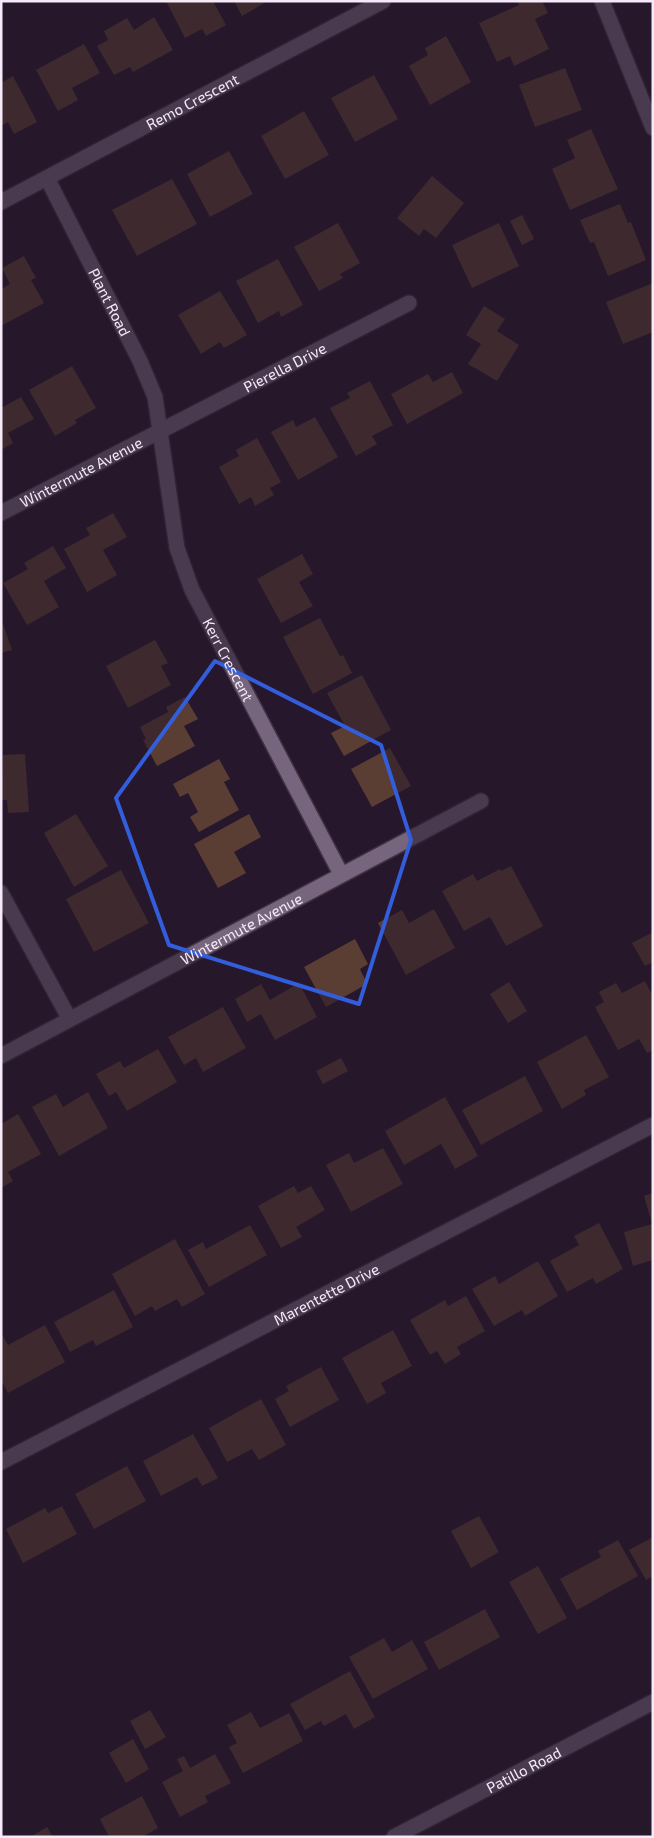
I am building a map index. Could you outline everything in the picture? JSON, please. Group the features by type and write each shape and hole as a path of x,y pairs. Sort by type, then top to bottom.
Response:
{"street":[{"name":"Remo Crescent","path":"1,202 382,1"},
{"path":"602,1 653,128"},
{"name":"Plant Road","path":"47,178 140,361 155,397 161,431"},
{"name":"Pierella Drive","path":"161,431 408,303"},
{"name":"Wintermute Avenue","path":"1,513 161,431"},
{"name":"Kerr Crescent","path":"161,431 177,548 192,590 342,874"},
{"name":"Wintermute Avenue","path":"1,1056 481,801"},
{"path":"1,894 70,1018"},
{"name":"Marentette Drive","path":"1,1462 653,1125"},
{"name":"Patillo Road","path":"394,1837 653,1702"}],"highlighted area":[{"path":"215,661 381,745 411,840 359,1004 169,945 116,798"}],"building":[{"path":"166,1 213,1 226,25 206,36 202,29 185,38"},
{"path":"234,1 268,1 242,16"},
{"path":"517,1 542,1 548,13 535,19 549,49 514,66 510,56 497,62 479,23 519,5"},
{"path":"154,17 173,50 133,72 130,67 114,75 97,46 108,40 104,31 127,18 134,30"},
{"path":"446,36 471,82 430,105 409,66 428,55 425,48"},
{"path":"84,44 100,73 72,88 78,100 58,111 36,70"},
{"path":"565,68 582,110 535,127 519,85"},
{"path":"374,75 398,119 355,142 331,98"},
{"path":"13,76 37,122 14,134 8,122 1,126 1,83"},
{"path":"304,111 329,155 285,179 261,136"},
{"path":"591,129 618,189 570,210 552,169 575,158 567,140"},
{"path":"229,151 253,194 210,217 187,174"},
{"path":"432,176 464,203 436,238 424,229 419,236 397,218"},
{"path":"172,179 197,224 137,256 112,210"},
{"path":"620,204 628,223 631,222 646,260 608,276 594,242 590,243 580,220"},
{"path":"522,215 534,239 522,245 510,221"},
{"path":"338,223 360,263 340,274 343,278 319,291 294,247"},
{"path":"499,223 519,266 472,288 452,245"},
{"path":"24,256 36,278 31,280 44,303 1,326 1,289 10,284 2,268"},
{"path":"278,259 303,305 281,317 279,311 258,323 236,281"},
{"path":"653,283 653,332 623,344 606,302"},
{"path":"220,291 247,335 224,348 220,342 201,354 178,315"},
{"path":"484,306 505,319 497,331 519,345 497,381 468,364 481,344 466,335"},
{"path":"72,366 96,408 75,420 77,423 55,436 29,390"},
{"path":"452,372 463,393 407,424 391,394 428,374 433,382"},
{"path":"370,381 393,425 372,436 377,444 356,456 330,408 350,398 347,393"},
{"path":"21,397 34,419 8,433 13,443 1,450 1,408"},
{"path":"315,417 338,457 298,480 271,432 293,420 296,427"},
{"path":"257,438 281,482 270,488 274,495 255,506 251,497 239,504 219,467 239,456 236,450"},
{"path":"113,513 127,537 103,550 117,575 87,592 64,549 90,535 86,528"},
{"path":"53,546 66,568 44,581 59,607 27,625 3,583 28,569 24,563"},
{"path":"302,554 313,574 299,582 313,606 281,623 257,579"},
{"path":"1,618 12,650 1,653"},
{"path":"320,618 340,656 343,655 352,673 313,694 283,637"},
{"path":"155,640 168,663 161,666 171,685 128,708 106,666"},
{"path":"362,675 391,730 344,756 331,733 345,726 327,693"},
{"path":"185,697 198,719 184,726 195,746 157,766 143,740 146,739 140,727 168,712 166,707"},
{"path":"390,748 411,786 372,807 351,769"},
{"path":"25,754 29,812 8,813 7,800 1,800 3,755"},
{"path":"219,759 230,779 224,782 239,810 199,832 190,817 198,812 188,793 180,797 173,784"},
{"path":"76,814 108,866 74,887 44,833"},
{"path":"249,814 261,837 234,852 246,873 218,888 194,844"},
{"path":"511,866 543,926 506,946 490,917 464,931 442,891 473,874 477,881 500,869 501,871"},
{"path":"121,870 149,923 94,952 66,899"},
{"path":"434,909 455,948 406,975 378,923 402,910 409,923"},
{"path":"653,932 653,962 645,966 632,943"},
{"path":"355,939 368,964 360,969 367,984 326,1007 304,967"},
{"path":"645,981 653,996 653,1050 647,1053 639,1039 618,1050 595,1007 604,1002 599,992 616,983 622,993"},
{"path":"509,982 527,1011 508,1023 490,994"},
{"path":"299,983 317,1017 275,1040 261,1014 247,1022 235,999 261,984 270,1000"},
{"path":"223,1007 246,1048 203,1072 196,1058 184,1065 168,1037"},
{"path":"586,1035 609,1077 584,1090 586,1095 562,1109 537,1062"},
{"path":"158,1049 177,1082 127,1111 116,1092 109,1096 96,1074 120,1061 124,1068"},
{"path":"341,1058 348,1071 323,1084 316,1071"},
{"path":"525,1076 543,1111 481,1145 462,1110"},
{"path":"88,1092 108,1128 59,1156 32,1107 56,1094 63,1107"},
{"path":"445,1097 478,1156 455,1169 441,1144 404,1165 385,1131"},
{"path":"18,1114 41,1154 8,1172 13,1181 1,1188 1,1124"},
{"path":"383,1148 403,1184 351,1212 326,1165 349,1153 354,1163"},
{"path":"294,1186 298,1193 311,1186 325,1210 296,1227 302,1237 281,1248 258,1206"},
{"path":"653,1193 653,1260 633,1266 624,1232 652,1224 644,1196"},
{"path":"599,1223 623,1269 596,1284 593,1278 567,1292 550,1261 579,1245 574,1236"},
{"path":"250,1225 267,1255 209,1287 188,1250 203,1242 206,1249"},
{"path":"175,1239 205,1294 182,1307 177,1299 155,1311 152,1306 135,1316 112,1274"},
{"path":"538,1261 558,1296 525,1316 522,1310 494,1326 472,1289 495,1276 499,1284"},
{"path":"114,1290 133,1327 96,1346 93,1340 70,1352 54,1322"},
{"path":"466,1296 485,1331 457,1347 461,1354 445,1364 437,1351 430,1355 410,1320 445,1300 448,1306"},
{"path":"45,1325 65,1362 8,1393 1,1380 1,1337 3,1336 8,1345"},
{"path":"393,1330 412,1366 381,1383 386,1393 367,1404 342,1358"},
{"path":"321,1367 339,1400 290,1427 275,1399 289,1391 286,1386"},
{"path":"261,1399 286,1445 259,1460 252,1449 227,1462 209,1428"},
{"path":"193,1434 218,1478 202,1486 197,1477 161,1496 143,1461"},
{"path":"127,1466 146,1501 94,1529 75,1494"},
{"path":"62,1506 77,1534 23,1563 6,1529 45,1508 48,1513"},
{"path":"479,1516 499,1552 471,1568 451,1531"},
{"path":"653,1537 653,1576 646,1580 629,1550"},
{"path":"618,1540 638,1576 577,1610 560,1579 601,1557 598,1551"},
{"path":"538,1566 567,1618 538,1634 509,1582"},
{"path":"485,1609 500,1637 439,1670 424,1642"},
{"path":"384,1638 392,1652 412,1640 428,1669 373,1699 349,1657"},
{"path":"350,1671 375,1717 354,1729 346,1714 324,1726 321,1721 305,1730 290,1704"},
{"path":"150,1710 166,1737 145,1749 130,1721"},
{"path":"251,1712 260,1728 289,1713 303,1741 243,1773 229,1747 237,1743 227,1725"},
{"path":"133,1739 149,1769 126,1783 109,1753"},
{"path":"215,1754 231,1783 205,1796 208,1802 180,1817 162,1782 183,1771 177,1759 184,1756 190,1768"},
{"path":"142,1796 158,1828 142,1837 109,1837 100,1819"},
{"path":"47,1827 53,1837 30,1837"}]}
